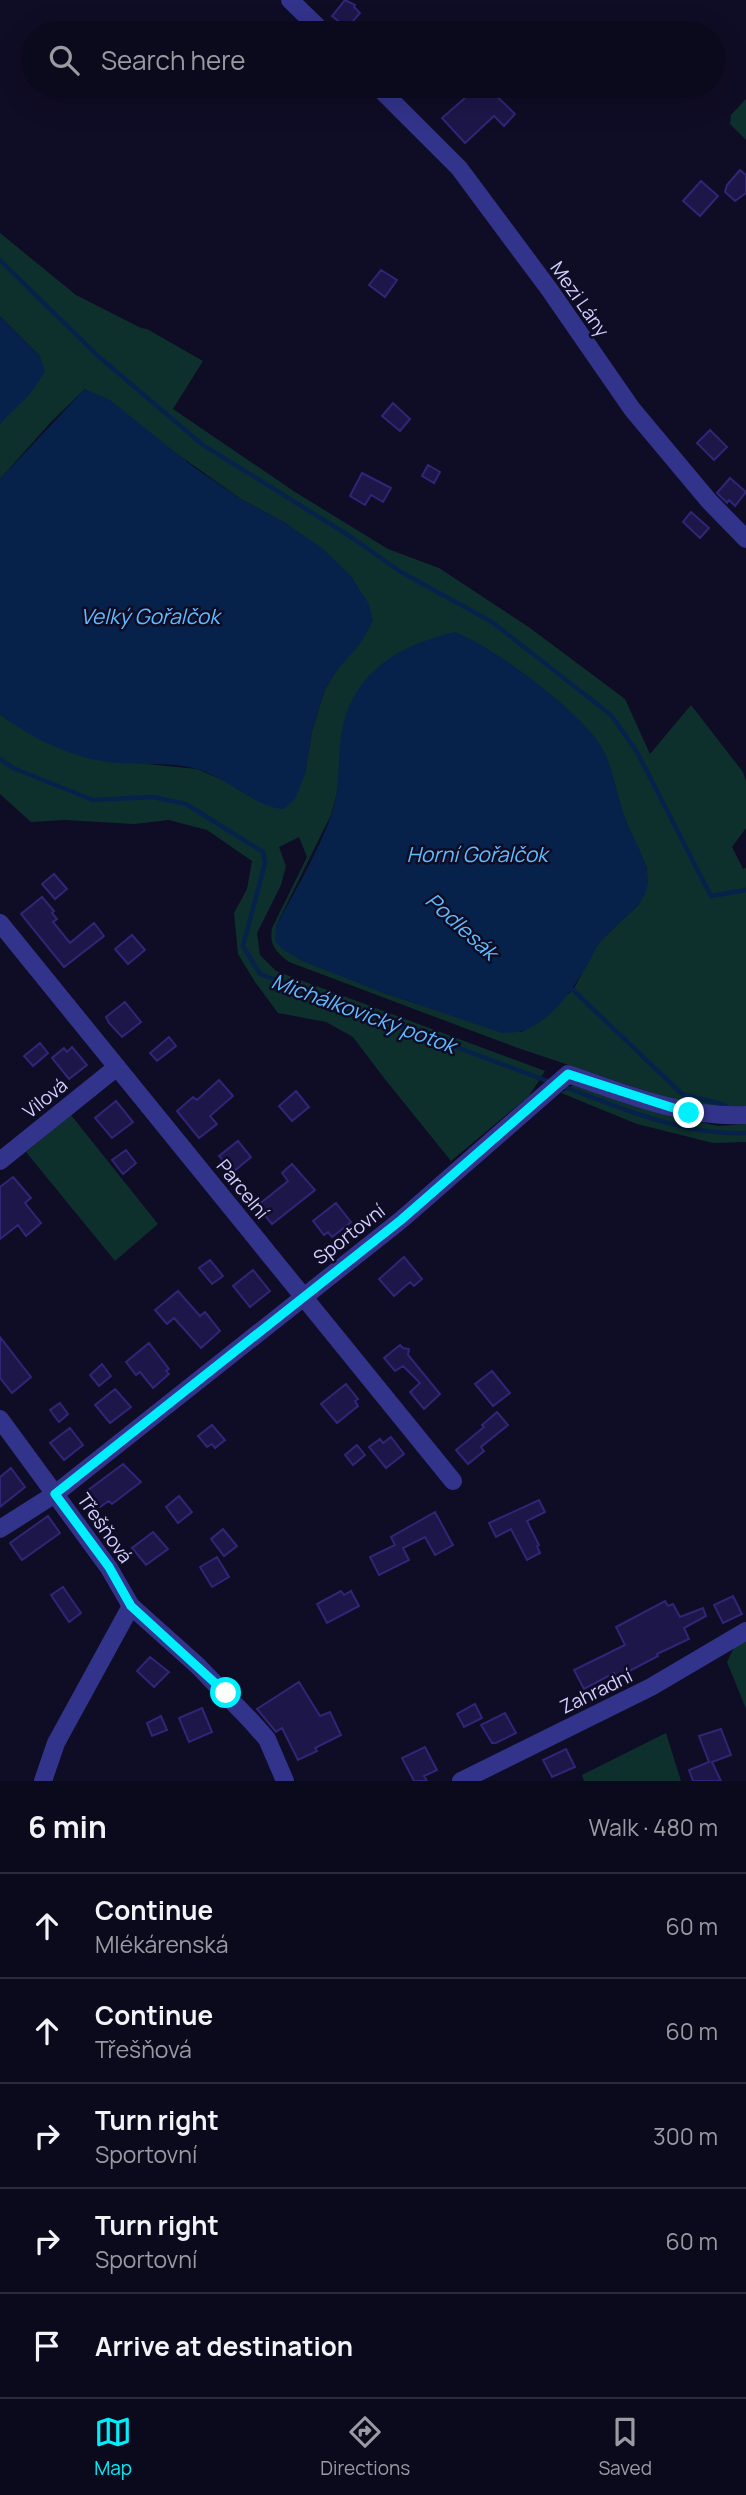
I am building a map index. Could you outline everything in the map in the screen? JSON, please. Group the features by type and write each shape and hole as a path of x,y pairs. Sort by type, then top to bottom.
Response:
{"street":[{"path":"290,0 312,21"},
{"name":"Mezi Lány","path":"389,98 459,168 549,289 632,409 709,501 746,539"},
{"name":"Parcelní","path":"0,923 453,1481"},
{"name":"Vilová","path":"0,1161 117,1067"},
{"name":"Sportovní","path":"0,1529 55,1494 401,1220 568,1074 689,1113 746,1115"},
{"name":"Třešňová","path":"0,1419 109,1567 131,1606 208,1675 267,1739 285,1781"},
{"path":"43,1781 55,1743 131,1606"},
{"name":"Zahradní","path":"461,1781 651,1687 746,1631"}],"green space":[{"path":"746,99 746,140 730,124 731,115"},
{"path":"0,233 76,295 147,329 203,361 173,409 295,492 388,549 439,568 530,628 625,699 650,754 691,705 743,772 746,782 746,828 732,847 743,869 746,868 746,1106 718,1110 679,1102 515,1047 289,962 274,948 272,928 307,857 299,837 279,847 286,866 281,885 257,933 260,955 276,971 545,1071 529,1096 451,1161 353,1037 326,1022 278,1013 255,982 238,954 234,913 247,889 252,861 207,830 169,820 134,824 65,820 31,822 0,794 0,714 9,721 147,764 197,769 225,781 305,774 312,731 325,689 337,670 368,604 350,575 287,524 241,499 85,389 0,479 0,424 40,356 0,316","holes":["340,745 613,778 623,815 647,869 639,904 599,942 573,990 522,1032 502,1032 381,992 276,926 331,815 339,785"]},
{"path":"576,1083 673,1116 718,1126 746,1124 746,1142 713,1143 637,1124 561,1093"},
{"path":"71,1115 158,1224 115,1261 26,1152"},
{"path":"746,1638 746,1709 727,1662 736,1643"},
{"path":"666,1733 681,1781 584,1781 582,1775"}],"water":[{"path":"0,316 40,356 45,372 30,394 0,424"},
{"name":"Velký Gořalčok","path":"85,389 110,400 195,468 322,548 350,575 369,604 373,621 360,644 337,670 325,689 312,731 305,774 295,799 284,809 252,798 219,778 197,769 175,765 107,762 64,751 37,738 0,714 0,479"},
{"name":"Horní Gořalčok","path":"455,632 492,651 537,683 594,736 608,760 625,818 647,873 647,888 639,904 605,937 563,1001 545,1018 521,1032 502,1033 381,992 302,961 282,949 275,940 276,926 312,858 334,807 340,747 351,702 362,684 393,656 432,638"}],"building":[{"path":"345,0 355,5 360,13 353,21 338,21 332,16"},
{"path":"465,98 498,98 515,114 504,126 494,116 465,143 442,118"},
{"path":"740,170 746,175 746,193 735,201 725,192 727,185"},
{"path":"701,181 718,196 700,216 683,201"},
{"path":"381,270 397,280 385,297 369,285"},
{"path":"393,403 410,419 400,431 382,416"},
{"path":"710,430 727,447 714,460 697,443"},
{"path":"428,465 440,472 434,483 422,476"},
{"path":"362,473 391,488 383,502 371,495 365,505 350,496"},
{"path":"730,478 746,492 735,506 729,500 727,503 717,493"},
{"path":"691,512 709,528 700,538 683,522"},
{"path":"54,874 67,889 55,899 42,884"},
{"path":"42,897 54,911 52,913 57,919 53,922 70,943 94,923 104,936 64,967 21,914"},
{"path":"132,935 145,950 128,964 115,949"},
{"path":"125,1002 141,1022 122,1037 106,1017"},
{"path":"169,1037 176,1046 157,1061 150,1053"},
{"path":"40,1043 48,1053 33,1066 24,1056"},
{"path":"72,1047 87,1065 69,1079 52,1058 64,1048 67,1052"},
{"path":"219,1080 233,1096 210,1116 217,1124 199,1138 177,1111 193,1097 197,1100"},
{"path":"296,1091 309,1107 292,1121 279,1106"},
{"path":"116,1101 133,1122 112,1138 95,1118"},
{"path":"238,1141 251,1157 233,1172 219,1156"},
{"path":"126,1150 136,1163 123,1174 112,1160"},
{"path":"292,1164 315,1190 272,1224 257,1206 288,1181 282,1173"},
{"path":"13,1177 31,1198 25,1203 41,1223 26,1236 18,1225 0,1239 0,1187"},
{"path":"336,1203 351,1222 332,1237 328,1232 324,1235 313,1221"},
{"path":"404,1257 422,1279 414,1286 410,1282 394,1296 379,1279"},
{"path":"210,1260 223,1276 212,1284 199,1268"},
{"path":"253,1270 270,1291 250,1307 233,1286"},
{"path":"178,1291 200,1316 205,1312 220,1331 201,1348 174,1318 167,1324 155,1310"},
{"path":"0,1337 31,1377 12,1393 0,1378"},
{"path":"149,1343 169,1369 166,1371 169,1374 153,1388 140,1372 136,1375 126,1362"},
{"path":"400,1345 409,1349 408,1355 440,1394 424,1409 410,1392 420,1383 403,1366 395,1371 384,1358"},
{"path":"102,1364 111,1376 99,1386 90,1375"},
{"path":"492,1371 510,1393 493,1406 475,1384"},
{"path":"346,1384 358,1399 355,1401 358,1406 337,1423 321,1404"},
{"path":"115,1389 131,1407 110,1423 95,1405"},
{"path":"60,1403 68,1414 59,1422 50,1410"},
{"path":"497,1412 508,1425 481,1447 484,1451 468,1464 456,1450 484,1427 482,1425"},
{"path":"212,1425 225,1440 215,1448 212,1444 207,1447 198,1436"},
{"path":"70,1428 83,1445 64,1460 50,1443"},
{"path":"391,1437 404,1454 386,1468 369,1447 380,1439 383,1443"},
{"path":"357,1445 365,1455 353,1465 345,1455"},
{"path":"123,1464 141,1482 112,1504 109,1501 100,1507 87,1491"},
{"path":"11,1468 25,1487 0,1507 0,1477"},
{"path":"179,1496 192,1512 178,1523 166,1507"},
{"path":"539,1500 545,1512 527,1521 540,1553 527,1560 511,1529 496,1537 489,1523"},
{"path":"435,1512 453,1545 435,1555 425,1537 403,1548 409,1560 379,1575 370,1557 395,1545 391,1537"},
{"path":"48,1516 60,1533 22,1560 10,1543"},
{"path":"223,1529 237,1546 224,1556 211,1539"},
{"path":"153,1532 168,1549 146,1565 132,1548"},
{"path":"217,1557 229,1577 212,1587 200,1567"},
{"path":"63,1587 81,1613 69,1622 51,1595"},
{"path":"341,1591 344,1595 351,1591 359,1606 327,1623 317,1604"},
{"path":"733,1596 742,1614 723,1623 714,1605"},
{"path":"665,1601 668,1606 673,1604 680,1617 703,1608 706,1616 684,1628 689,1639 616,1678 614,1673 584,1689 574,1670 625,1645 616,1627"},
{"path":"150,1657 169,1672 154,1687 137,1671"},
{"path":"299,1682 320,1716 330,1712 341,1735 298,1760 282,1728 276,1732 257,1709"},
{"path":"475,1704 482,1718 464,1727 457,1714"},
{"path":"202,1708 212,1732 189,1742 179,1718"},
{"path":"505,1713 516,1733 492,1743 481,1725"},
{"path":"161,1716 167,1730 152,1736 147,1723"},
{"path":"721,1729 731,1755 712,1762 721,1781 693,1781 689,1770 709,1762 699,1736"},
{"path":"425,1747 437,1770 424,1776 427,1781 414,1781 402,1758"},
{"path":"566,1749 575,1767 552,1777 543,1760"}],"waterway":[{"path":"0,260 98,356 203,445 348,535 401,572 492,622 611,715 637,752 711,896 746,890"},
{"name":"Michálkovický potok","path":"0,759 13,768 93,800 153,797 186,804 263,852 265,863 243,946 260,974 550,1082"},
{"name":"Podlesák","path":"567,988 573,990 682,1094 725,1105 726,1109"},
{"name":"Michálkovický potok","path":"562,1086 676,1125 723,1133 746,1133"}],"route":[{"path":"226,1693 131,1606 109,1567 55,1494 401,1220 568,1074 689,1113"}]}
